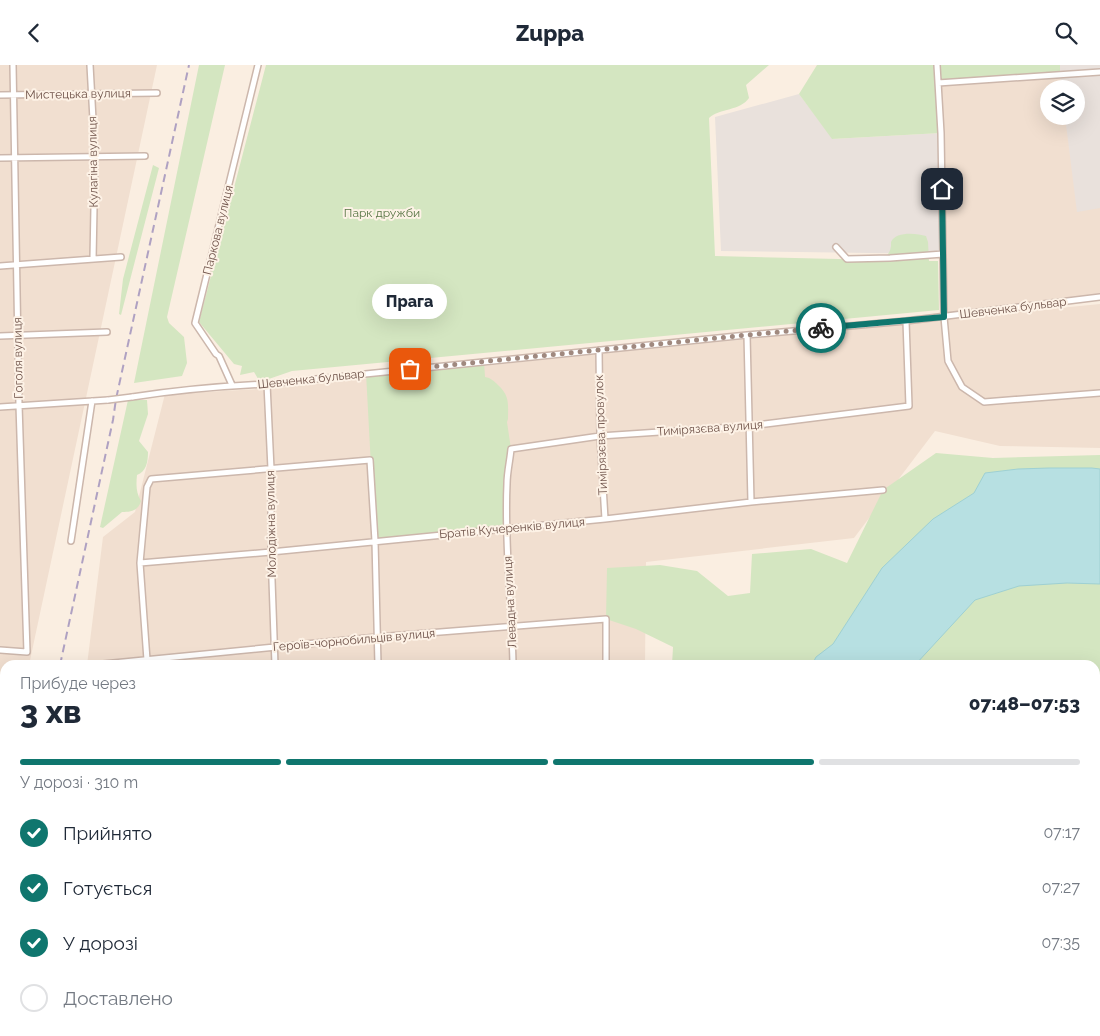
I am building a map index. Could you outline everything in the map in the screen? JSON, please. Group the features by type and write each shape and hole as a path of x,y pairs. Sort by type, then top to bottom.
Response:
{"street":[{"name":"Гоголя вулиця","path":"0,650 27,652 19,405 13,65"},
{"name":"Кулагіна вулиця","path":"90,65 95,156 93,259"},
{"name":"Паркова вулиця","path":"232,385 219,356 195,323 258,65"},
{"path":"937,65 941,133 944,317 948,361 962,387 984,402 1100,393"},
{"path":"938,83 1100,72"},
{"name":"Мистецька вулиця","path":"0,95 157,93"},
{"path":"0,158 144,156"},
{"path":"836,247 846,259 890,258 943,253"},
{"path":"0,266 121,257"},
{"name":"Шевченка бульвар","path":"0,407 108,400 167,391 267,384 747,335 906,321 1100,297"},
{"name":"Тимірязєва вулиця","path":"511,449 600,436 749,426 909,406 906,321"},
{"path":"0,336 107,332"},
{"path":"747,335 751,502"},
{"name":"Тимірязєва провулок","path":"598,350 600,436 605,519"},
{"name":"Молодіжна вулиця","path":"267,384 275,660"},
{"path":"71,541 92,401"},
{"name":"Левадна вулиця","path":"511,449 506,481 506,529 513,660"},
{"path":"147,660 140,563 147,487 151,479 370,460 375,541 378,660"},
{"name":"Братів Кучеренків вулиця","path":"140,563 506,529 751,502 883,490"},
{"name":"Героїв-чорнобильців вулиця","path":"147,660 377,637 606,619 606,660"}],"shaded area":[{"path":"0,65 157,65 30,660 0,660"},
{"path":"1060,65 1100,65 1100,208 1077,212 1066,125 1085,125 1085,80 1061,80"},
{"path":"1060,74 1061,80 1040,80 1040,125 1074,125 1100,207 1100,297 944,317 939,81"},
{"path":"799,94 833,139 941,133 943,254 721,251 715,117"},
{"path":"1100,304 1100,448 1000,446 935,431 854,538 646,562 645,660 88,660 103,537 135,512 165,394 278,388"}],"green space":[{"path":"199,65 225,65 167,317 169,323 184,337 187,363 182,376 134,383"},
{"name":"Парк дружби","path":"266,65 769,65 746,85 749,98 745,102 709,118 715,256 882,260 891,248 893,238 901,234 922,235 926,236 928,242 929,261 938,261 939,310 292,371 260,382 254,372 240,375 242,366 234,364 199,322"},
{"path":"817,65 1060,65 1060,74 938,83 941,133 832,139 799,94"},
{"path":"153,165 159,168 121,315 119,314 123,279"},
{"path":"484,361 485,377 492,380 502,389 508,401 507,422 511,449 506,529 375,541 366,373"},
{"path":"128,400 147,400 148,414 139,441 148,452 146,466 137,475 137,492 141,501 136,509 122,512 103,528 100,527"},
{"path":"936,453 993,458 1100,455 1100,660 672,660 673,647 636,629 606,619 607,568 660,565 697,571 728,596 750,593 752,554 811,549 847,563 883,490"}],"water":[{"path":"1018,469 1100,469 1100,584 1067,583 1019,586 975,600 920,660 814,660 833,644 882,568 933,519 974,493 985,473"}],"railway":[{"path":"61,660 189,65"}],"way so far":[{"path":"410,369 821,328"}],"place":[{"name":"Прага","path":"410,369"}],"route":[{"path":"821,328 944,317 942,189"}]}
